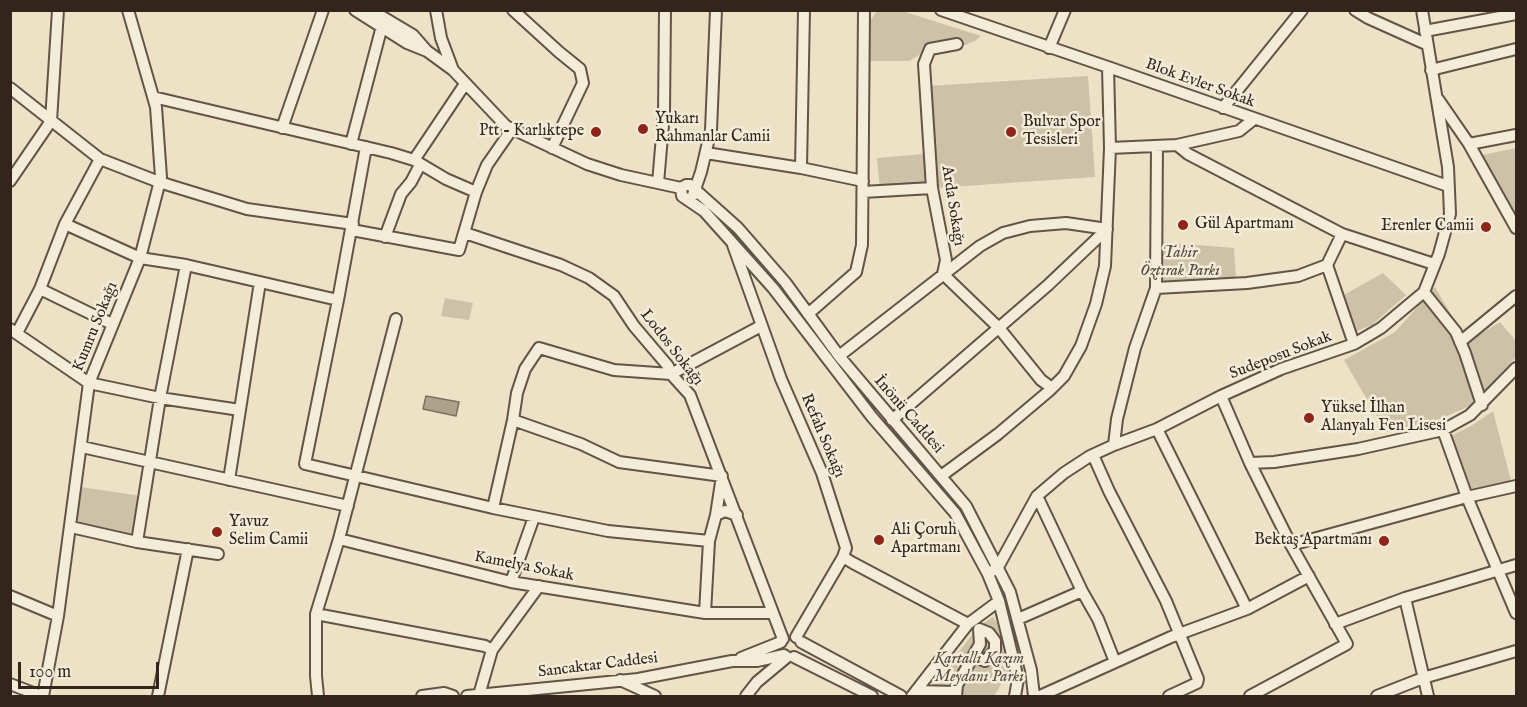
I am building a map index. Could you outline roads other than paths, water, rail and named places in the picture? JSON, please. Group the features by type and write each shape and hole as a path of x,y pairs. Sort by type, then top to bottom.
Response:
{"street":[{"path":"10,181 51,121 58,10"},
{"name":"Kumru Sokağı","path":"42,696 58,616 89,383 140,258 161,177 156,107 128,10"},
{"path":"282,128 323,10"},
{"path":"355,10 407,43 427,51"},
{"path":"371,10 413,35 427,51 453,70 488,110 506,126 586,164 687,191 701,171 711,130 716,10"},
{"path":"436,10 441,38 453,70"},
{"path":"513,10 580,69 583,83 552,148"},
{"path":"658,183 663,128 665,10"},
{"path":"801,168 804,10"},
{"path":"808,314 856,272 862,246 864,10"},
{"name":"Blok Evler Sokak","path":"941,10 1448,186"},
{"path":"1049,48 1065,10"},
{"path":"1223,108 1302,10"},
{"path":"1355,10 1426,44"},
{"path":"1422,10 1448,167 1450,214 1439,254 1424,292 1456,332 1482,405"},
{"path":"1425,31 1516,14"},
{"path":"351,144 381,26"},
{"name":"Arda Sokağı","path":"943,274 946,260 932,188 924,64 930,49 957,44"},
{"path":"1431,70 1516,50"},
{"path":"941,476 998,434 1052,388 1064,376 1081,346 1096,304 1105,266 1110,147 1108,67"},
{"path":"385,237 401,194 411,182 417,163 465,84"},
{"path":"10,88 100,159 159,182 248,209 352,227 385,237 459,250 476,192 487,165 512,129"},
{"path":"1436,96 1469,144 1516,225"},
{"path":"153,97 366,147 417,163 476,192"},
{"path":"1110,147 1177,145 1239,131 1254,119"},
{"path":"1469,144 1516,135"},
{"path":"1177,145 1188,154 1342,234 1434,264"},
{"path":"1113,445 1135,348 1156,288 1157,146"},
{"path":"366,147 305,464 493,508 608,531 709,541"},
{"path":"706,153 801,168 863,187 932,188"},
{"path":"100,159 65,224 39,289 14,331 89,383 160,398 240,410"},
{"name":"İnönü Caddesi","path":"687,191 773,288 872,417 955,513 988,574 999,601 1018,679 1014,696"},
{"name":"İnönü Caddesi","path":"687,191 738,228 785,282 839,356 966,506 1010,592 1031,670 1034,696"},
{"path":"839,356 980,246 1004,233 1030,226 1066,223 1107,229"},
{"path":"65,224 140,258 186,265 338,300"},
{"path":"892,420 999,328 1107,229"},
{"name":"Lodos Sokağı","path":"465,233 561,265 589,278 614,296 634,326 690,395 737,515 782,641"},
{"path":"1156,288 1246,284 1298,276 1327,265 1342,234"},
{"name":"Refah Sokağı","path":"732,241 781,379 838,516 846,548 843,557"},
{"path":"137,542 160,398 186,265"},
{"path":"1327,265 1354,344"},
{"path":"943,274 999,328 1041,380 1052,388"},
{"path":"229,480 260,282"},
{"path":"39,289 112,324"},
{"name":"Sudeposu Sokak","path":"998,567 1037,496 1064,473 1113,445 1157,429 1221,396 1281,369 1354,344 1381,328 1424,292"},
{"path":"1460,342 1516,296"},
{"path":"318,696 316,614 348,506 396,319"},
{"path":"493,508 517,393 525,369 539,348 614,370 671,374 761,326"},
{"path":"1250,463 1274,462 1358,449 1443,430 1470,415 1482,405 1516,368"},
{"path":"1221,396 1250,463 1291,544 1347,644 1250,696"},
{"path":"513,420 581,444 619,462 722,476 709,541 705,613"},
{"path":"1157,429 1247,609"},
{"path":"1443,430 1467,497 1516,613"},
{"path":"82,447 348,506"},
{"path":"1093,455 1166,601 1198,679 1197,683 1169,696"},
{"path":"1291,544 1516,486"},
{"path":"1037,496 1082,591 1098,619 1115,662"},
{"path":"716,515 725,511 737,515"},
{"path":"511,582 534,516"},
{"path":"71,527 137,542 218,554"},
{"name":"Kamelya Sokak","path":"339,539 511,582 705,613 772,613"},
{"path":"158,696 188,549"},
{"path":"732,661 757,661 800,653 799,640 843,557 968,624"},
{"path":"1335,624 1405,598 1499,572 1516,565"},
{"path":"988,574 998,567"},
{"path":"1040,696 1179,635 1247,609 1309,576"},
{"path":"479,695 492,650 539,586"},
{"path":"1018,619 1082,591"},
{"path":"10,596 58,616"},
{"path":"1405,598 1428,696"},
{"path":"914,694 968,624 999,601"},
{"path":"316,614 485,646 492,650"},
{"path":"732,661 789,636 901,696"},
{"path":"782,641 781,649 789,656 870,696"},
{"path":"1377,696 1423,678 1516,651"},
{"path":"746,696 757,682 789,656"},
{"path":"914,694 956,694 957,685 974,657"},
{"name":"Sancaktar Caddesi","path":"467,696 620,680 732,661"},
{"path":"620,680 655,696"},
{"path":"10,684 42,696"},
{"path":"422,696 444,693 453,696"}],"place":[{"name":"Yukarı Rahmanlar Camii","path":"643,129"},
{"name":"Ptt - Karlıktepe","path":"596,132"},
{"name":"Bulvar Spor Tesisleri","path":"1011,132"},
{"name":"Gül Apartmanı","path":"1183,225"},
{"name":"Erenler Camii","path":"1486,227"},
{"name":"Yüksel İlhan Alanyalı Fen Lisesi","path":"1309,418"},
{"name":"Yavuz Selim Camii","path":"217,532"},
{"name":"Ali Çoruh Apartmanı","path":"879,540"},
{"name":"Bektaş Apartmanı","path":"1384,541"}],"park label":[{"name":"Tahir Öztırak Parkı","path":"1180,263"},
{"name":"Kartallı Kazım Meydanı Parkı","path":"979,669"}]}
